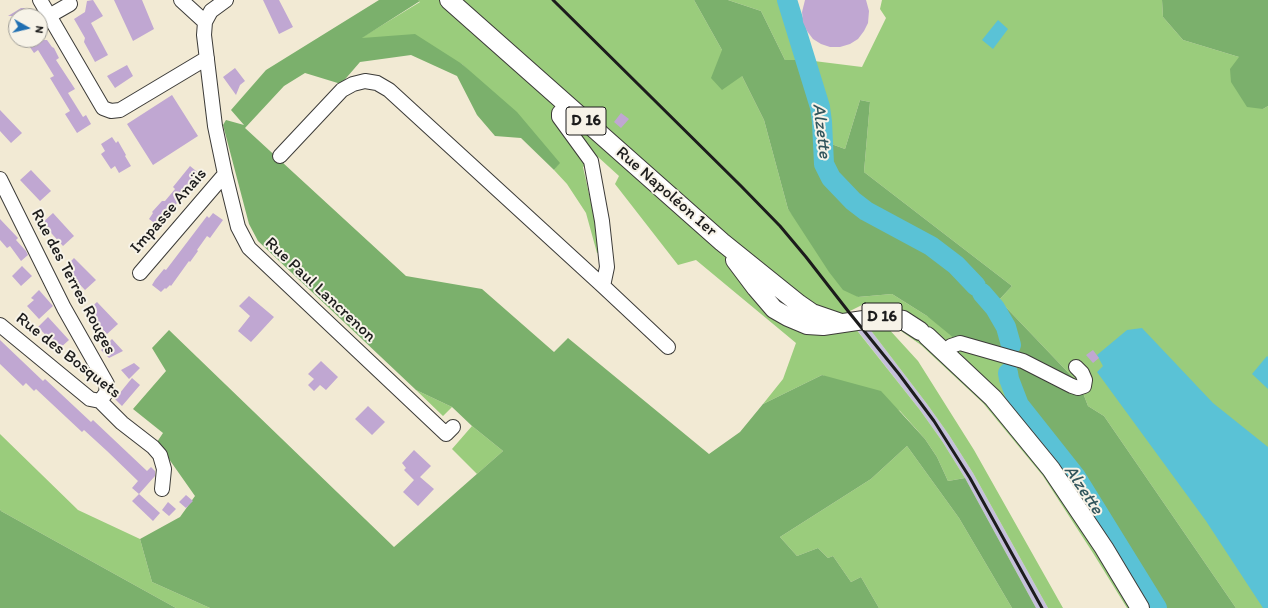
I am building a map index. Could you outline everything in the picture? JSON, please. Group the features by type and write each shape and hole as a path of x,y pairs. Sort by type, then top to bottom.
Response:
{"main road":[{"name":"Rue Napoléon 1er","path":"449,0 722,242 756,288 774,309 807,325 823,326 884,317 903,320 924,333 945,352"},
{"name":"D 16","path":"945,352 993,398 1051,469 1104,548 1140,608"}],"street":[{"path":"40,0 103,108 111,111 120,110 207,58"},
{"path":"181,0 205,22 211,11 226,0"},
{"path":"50,16 70,4"},
{"name":"Rue Paul Lancrenon","path":"205,22 204,35 215,126 238,227 249,248 446,434 453,427"},
{"path":"280,156 342,90 352,84 365,81 378,83 388,90 668,347"},
{"path":"567,104 560,113 559,117 590,161 602,221 607,267 603,286"},
{"name":"Impasse Anaïs","path":"140,273 225,174"},
{"name":"Rue des Terres Rouges","path":"0,179 64,308 107,384 106,393 100,400"},
{"name":"Rue des Bosquets","path":"0,325 90,399 100,400 122,423 153,447 160,455 164,469 162,489"},
{"path":"945,352 951,346 960,343 1023,361 1078,388 1084,386 1085,380 1082,373 1076,367"}],"shaded area":[{"path":"869,328 949,435 973,473 1048,608 1036,608 965,478 942,441 920,410 857,330"}],"green space":[{"path":"379,0 420,1 362,38 415,34 462,64 517,112 560,163 554,170 521,138 495,136 477,115 457,76 411,55 360,62 341,84 305,73 284,86 245,128 406,276 482,289 554,352 568,338 709,454 740,432 763,404 822,375 881,391 925,439 937,457 948,481 965,478 1036,608 1012,608 959,518 907,446 871,479 780,537 797,556 818,548 828,558 833,556 851,582 861,577 879,608 210,608 152,582 140,539 180,517 195,496 157,442 163,433 133,409 166,371 152,348 169,330 394,547 503,451 472,426 452,407 416,390 258,241 249,224 223,125 226,120 244,125 231,110 266,70"},
{"path":"418,0 694,0 722,50 742,76 764,120 788,209 858,297 892,294 927,316 1023,361 1019,405 1076,477 1157,608 1127,608 1043,476 983,403 921,345 901,331 886,326 918,361 974,450 1063,608 1048,608 973,473 949,435 869,328 884,326 862,305 844,314 920,410 942,441 965,478 948,481 937,457 925,439 900,411 822,375 763,404 783,379 796,343 696,260 678,265 615,184 619,176 597,156 583,167 602,252 597,253 586,213 567,184 554,170 559,163 462,64 361,38 420,2"},
{"path":"694,0 728,0 761,11 785,60 806,60 820,107 823,141 845,149 860,100 870,102 864,172 1012,286 999,300 1080,385 1088,406 1104,416 1236,608 1157,608 1076,477 1020,405 1009,379 1023,361 960,343 927,316 892,294 858,297 843,290 829,272 788,209 764,120 742,76 722,90 711,78 722,50"},
{"path":"728,0 787,0 806,60 862,67 886,18 880,9 882,0 1162,0 1163,17 1183,40 1239,57 1263,109 1268,106 1268,608 1236,608 1104,416 1088,406 1080,385 999,300 1012,286 864,172 870,102 860,100 845,149 823,141 820,107 806,61 785,60 761,11"},
{"path":"1162,0 1268,0 1268,106 1263,109 1247,107 1231,82 1230,69 1239,57 1183,40 1163,17"},
{"path":"416,390 452,407 443,416"},
{"path":"472,426 503,451 477,474 452,449"},
{"path":"0,434 78,510 140,539 152,582 210,608 176,608 1,511"},
{"path":"907,446 959,518 1012,608 879,608 861,577 851,582 833,556 828,558 818,548 797,556 780,537 871,479"},
{"path":"0,509 1,511 176,608 0,608"}],"water":[{"path":"998,20 1008,29 993,49 982,40"},
{"path":"1142,328 1213,403 1268,447 1268,608 1263,608 1206,521 1097,372 1103,366 1097,355 1127,330"},
{"path":"1267,356 1268,357 1268,389 1252,374"}],"building":[{"path":"93,0 103,16 91,23 108,55 95,62 84,42 85,38 74,19 85,12 87,1"},
{"path":"114,0 142,0 154,29 133,41"},
{"path":"263,0 279,0 293,27 279,34"},
{"path":"805,0 866,0 869,11 868,23 858,39 850,44 840,47 830,47 821,44 813,39 803,22 802,12"},
{"path":"48,41 54,48 59,58 56,60 75,89 68,93 83,117 86,115 91,124 77,133 65,114 70,111 50,78 54,76 38,50 34,53 31,48 48,48"},
{"path":"127,65 133,76 115,88 107,76"},
{"path":"235,68 245,81 240,85 236,95 223,77"},
{"path":"172,95 198,136 153,165 127,124"},
{"path":"0,110 22,133 11,143 0,131"},
{"path":"621,113 629,119 621,128 614,122"},
{"path":"112,137 116,143 118,141 131,166 119,173 115,166 111,169 101,154 105,151 101,144"},
{"path":"190,166 201,175 189,190 187,189 164,221 162,219 157,225 149,219 153,213 152,212 162,201 165,201 175,189 173,187"},
{"path":"31,170 51,191 40,201 20,180"},
{"path":"53,213 74,236 63,246 42,223"},
{"path":"213,213 223,220 210,238 207,236 197,250 198,251 171,286 170,285 166,289 165,288 161,292 152,285 155,280 164,269 166,270 207,216 209,218"},
{"path":"0,219 18,238 16,240 28,255 21,261 10,246 7,248 0,240"},
{"path":"74,258 96,280 85,290 64,268"},
{"path":"22,266 32,276 21,286 12,276"},
{"path":"39,290 53,306 39,319 27,306 34,300 31,298"},
{"path":"249,296 274,317 251,342 238,331 250,316 239,306"},
{"path":"97,302 118,324 107,334 86,312"},
{"path":"48,317 69,340 59,349 38,327"},
{"path":"112,339 123,351 109,358 101,350"},
{"path":"0,340 43,381 45,379 91,422 93,420 147,471 151,467 155,471 155,476 139,494 132,488 138,481 107,451 84,430 82,432 36,389 34,391 26,383 23,386 0,364"},
{"path":"1093,350 1099,358 1093,363 1086,355"},
{"path":"321,361 338,377 326,390 320,385 314,391 308,385 314,379 308,374"},
{"path":"134,363 140,368 129,379 121,370"},
{"path":"132,378 140,385 122,406 115,399"},
{"path":"368,406 385,422 372,435 355,419"},
{"path":"414,450 431,466 420,477 434,489 418,506 403,492 414,480 404,470 406,468 402,463"},
{"path":"139,494 160,513 153,521 132,501"},
{"path":"186,495 193,501 186,508 179,502"},
{"path":"168,502 176,509 169,516 162,510"}],"waterway":[{"name":"Alzette","path":"787,0 820,107 824,164 831,178 853,201 866,211 931,246 956,265 976,286"},
{"name":"Alzette","path":"982,293 995,308 1006,327 1011,345"},
{"name":"Alzette","path":"1008,373 1019,405 1076,477 1157,608"}],"railway":[{"path":"553,0 741,186 780,226 806,257 899,374 934,421 970,478 1042,608"}]}
